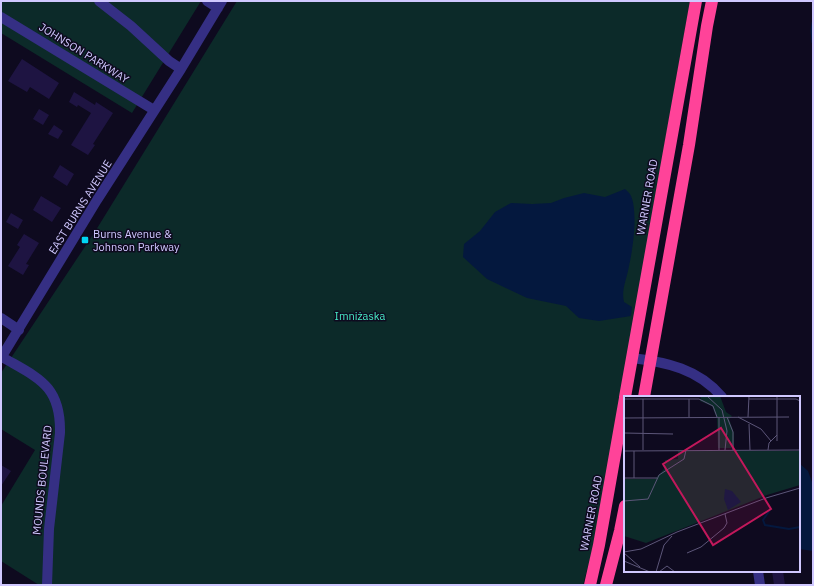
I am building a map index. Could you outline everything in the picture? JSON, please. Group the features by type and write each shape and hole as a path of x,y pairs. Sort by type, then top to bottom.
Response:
{"highway":[{"name":"WARNER ROAD","path":"625,396 696,1"},
{"path":"644,396 687,161 712,1"},
{"name":"WARNER ROAD","path":"590,585 599,545 624,403"},
{"path":"606,585 624,510"}],"street":[{"path":"99,1 131,26 169,61 181,69"},
{"path":"207,1 220,4"},
{"name":"EAST BURNS AVENUE","path":"2,358 97,200 181,69 220,4"},
{"name":"JOHNSON PARKWAY","path":"1,17 154,110"},
{"path":"1,318 19,330"},
{"name":"MOUNDS BOULEVARD","path":"2,358 36,377 47,386 58,404 60,433 48,529 47,585"},
{"path":"632,358 651,360 687,370 714,388 721,396"},
{"path":"758,572 760,585"}],"green space":[{"path":"1,1 201,1 132,113 1,33"},
{"name":"Imniżaska","path":"237,1 690,1 594,544 583,585 39,585 1,561 1,506 35,450 1,429 1,373 96,230"}],"water":[{"path":"625,189 631,196 634,211 632,250 623,293 624,302 632,307 631,316 599,321 579,318 566,306 527,298 487,279 463,257 464,244 480,231 495,212 511,203 551,203 584,193 605,197"},
{"path":"800,464 808,471 813,485 813,551 800,549"}],"building":[{"path":"22,59 59,83 49,99 30,87 27,92 8,81"},
{"path":"74,92 95,105 96,102 113,113 93,144 95,145 88,155 71,145 91,113 78,105 77,107 69,102"},
{"path":"39,109 49,115 43,125 33,119"},
{"path":"54,125 63,131 58,139 48,134"},
{"path":"60,165 74,174 67,186 53,177"},
{"path":"41,196 61,208 52,222 33,210"},
{"path":"11,213 23,220 18,229 6,222"},
{"path":"24,234 39,243 26,264 29,265 23,275 8,266 20,247 17,245"},
{"path":"1,465 11,471 1,486"},
{"path":"772,572 783,572 785,585 774,585"}],"waterway":[{"path":"813,23 813,42"}],"place":[{"name":"Burns Avenue & Johnson Parkway","path":"85,240"}]}
